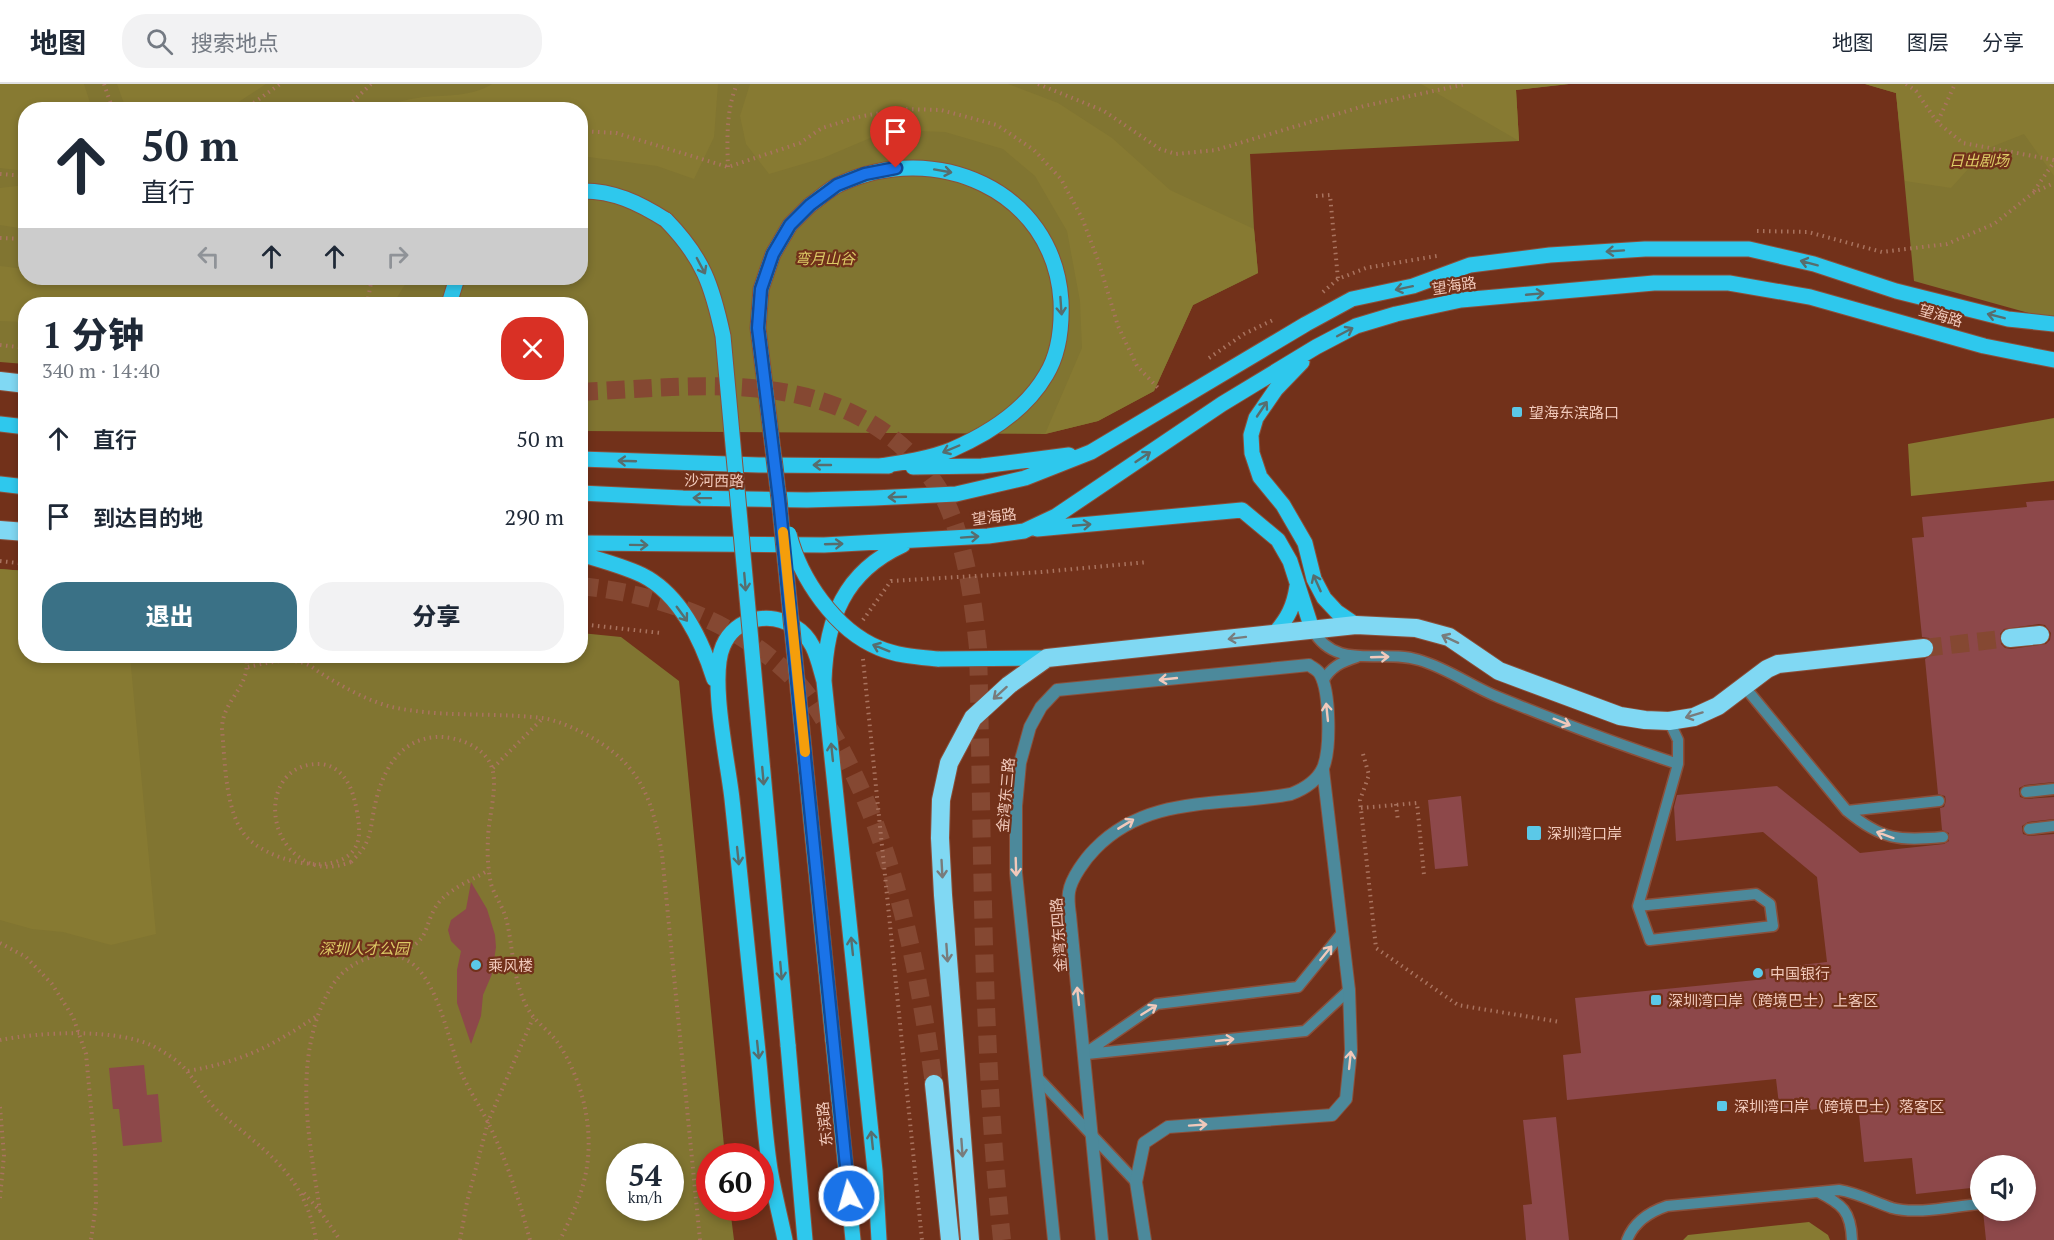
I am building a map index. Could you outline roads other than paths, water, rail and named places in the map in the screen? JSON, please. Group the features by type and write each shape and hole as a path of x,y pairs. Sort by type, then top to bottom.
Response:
{"highway":[{"path":"0,381 18,383"},
{"path":"0,530 18,531"},
{"path":"970,1240 943,895 941,800 950,763 973,718 1009,685 1047,658 1356,625 1416,628 1449,637 1498,671 1620,716 1669,721 1694,717 1718,706 1767,669 1778,664 1924,648"},
{"path":"2010,638 2040,635"},
{"path":"934,1084 950,1240"}],"main road":[{"path":"880,466 927,458 950,450 1000,423 1018,410 1034,393 1048,374 1058,346 1062,317 1060,287 1049,252 1033,224 1012,201 987,184 961,174 929,168 896,168 865,174 837,185 810,205 790,225 773,254 761,289 758,328 779,499 794,549 806,576 825,607 852,631 877,647 905,656 938,659 1047,658"},
{"name":"东滨路","path":"588,192 610,194 639,203 666,220 686,241 703,269 716,302 723,336 805,1240"},
{"name":"望海路","path":"956,494 1025,478 1091,452 1352,299 1413,286 1470,265 1550,255 1645,249 1749,249 1814,264 1918,297 2008,319 2054,324"},
{"name":"望海路","path":"912,541 1024,531 1056,516 1222,404 1316,347 1356,326 1396,314 1461,300 1654,283 1729,283 1810,297 1984,346 2054,360"},
{"path":"1316,347 1275,389 1256,418 1251,435 1252,453 1260,477 1283,505 1305,543 1314,579 1324,598 1337,612 1356,625"},
{"path":"0,424 18,426"},
{"path":"588,459 759,465 982,466 1091,452"},
{"path":"0,484 18,486"},
{"name":"沙河西路","path":"588,493 807,500 956,494"},
{"name":"东滨路","path":"779,499 853,1240"},
{"path":"1024,531 1242,510 1278,540 1290,561 1312,629"},
{"path":"588,543 824,545 912,541"},
{"path":"824,681 828,638 832,620 842,598 868,566 886,553 912,541"},
{"path":"588,557 643,576 663,590 684,615 705,651 718,693 732,796 770,1168 785,1240"},
{"path":"1275,633 1287,619 1294,603 1298,583"},
{"path":"718,693 722,647 729,634 742,624 759,617 774,618 794,626 805,634 814,648 824,681 875,1171 879,1240"}],"street":[{"name":"金湾东三路","path":"1054,1240 1016,873 1016,806 1020,763 1030,727 1041,707 1057,690 1309,665 1319,672 1323,681"},
{"path":"1145,1240 1136,1182 1144,1143 1168,1127 1332,1115 1346,1100 1352,1050 1349,990 1323,770 1329,744 1323,681"},
{"name":"金湾东四路","path":"1102,1240 1069,891 1085,859 1108,835 1134,819 1163,809 1291,794 1309,784 1323,770"}],"lane":[{"path":"1312,629 1319,642 1334,651 1356,657 1397,656 1417,659 1496,696 1620,745 1678,764"},
{"path":"1323,681 1328,672 1339,663 1356,657"},
{"path":"1744,686 1847,811 1874,831 1893,838 1914,840 1943,837"},
{"path":"1638,906 1756,894 1770,904 1773,926 1650,940 1638,906 1678,764 1678,740 1669,721"},
{"path":"2026,792 2054,789"},
{"path":"1847,811 1939,801"},
{"path":"2029,829 2054,826"},
{"path":"1084,1054 1157,1004 1298,987 1342,933"},
{"path":"1084,1054 1305,1031 1349,990"},
{"path":"1039,1079 1136,1182"},
{"path":"1627,1240 1639,1221 1653,1210 1666,1206 1839,1190 1853,1192 1892,1208 1908,1210 1970,1205"},
{"path":"1818,1192 1836,1202 1847,1212 1852,1229 1852,1240"}],"tunnel":[{"path":"588,392 709,386 752,388 794,394 835,406 872,424 907,451 931,478 945,501 965,560 978,648 986,1018 1002,1240"},
{"path":"588,587 639,596 668,604 724,627 774,660 809,697 841,749 860,788 891,870 921,997 934,1084"},
{"path":"1924,648 2010,638"}],"place":[{"name":"望海东滨路口","path":"1517,412"},
{"name":"深圳湾口岸","path":"1534,833"},
{"name":"乘风楼","path":"476,965"},
{"name":"中国银行","path":"1758,973"},
{"name":"深圳湾口岸（跨境巴士）上客区","path":"1656,1000"},
{"name":"深圳湾口岸（跨境巴士）落客区","path":"1722,1106"}],"park label":[{"name":"日出剧场","path":"1979,160"},
{"name":"弯月山谷","path":"825,258"},
{"name":"深圳人才公园","path":"364,948"}]}
